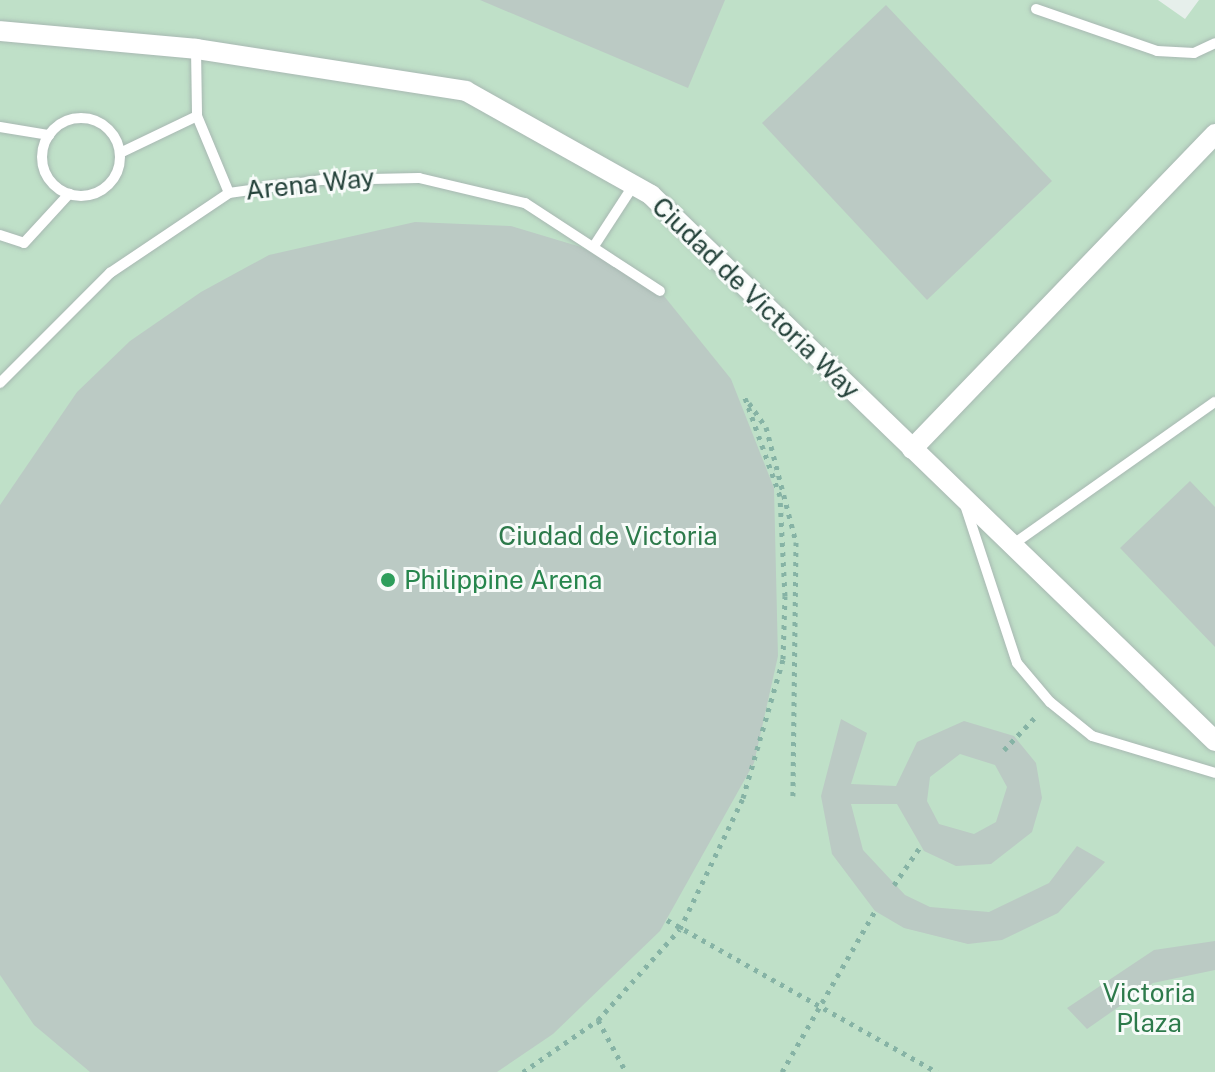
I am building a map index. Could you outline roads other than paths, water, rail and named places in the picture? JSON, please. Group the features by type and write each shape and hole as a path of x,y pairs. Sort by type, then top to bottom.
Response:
{"street":[{"name":"Ciudad de Victoria Way","path":"0,31 196,49 466,91 633,186 1215,741"},
{"path":"912,449 1215,134"}],"lane":[{"path":"1036,9 1157,51 1194,53 1215,43"},
{"path":"196,49 197,116 229,193"},
{"path":"0,235 24,243 69,194 105,188 120,153 197,116"},
{"path":"69,194 44,169 49,135 67,121 90,119 110,131 120,153"},
{"path":"0,127 49,135"},
{"name":"Arena Way","path":"0,383 110,273 229,193 378,175 419,178 525,203 660,291"},
{"path":"594,246 633,186"},
{"path":"1012,545 1215,402"},
{"path":"962,497 1017,663 1050,702 1092,736 1215,773"}],"place":[{"name":"Philippine Arena","path":"388,580"}],"park label":[{"name":"Ciudad de Victoria","path":"608,536"},
{"name":"Victoria Plaza","path":"1149,1008"}]}
